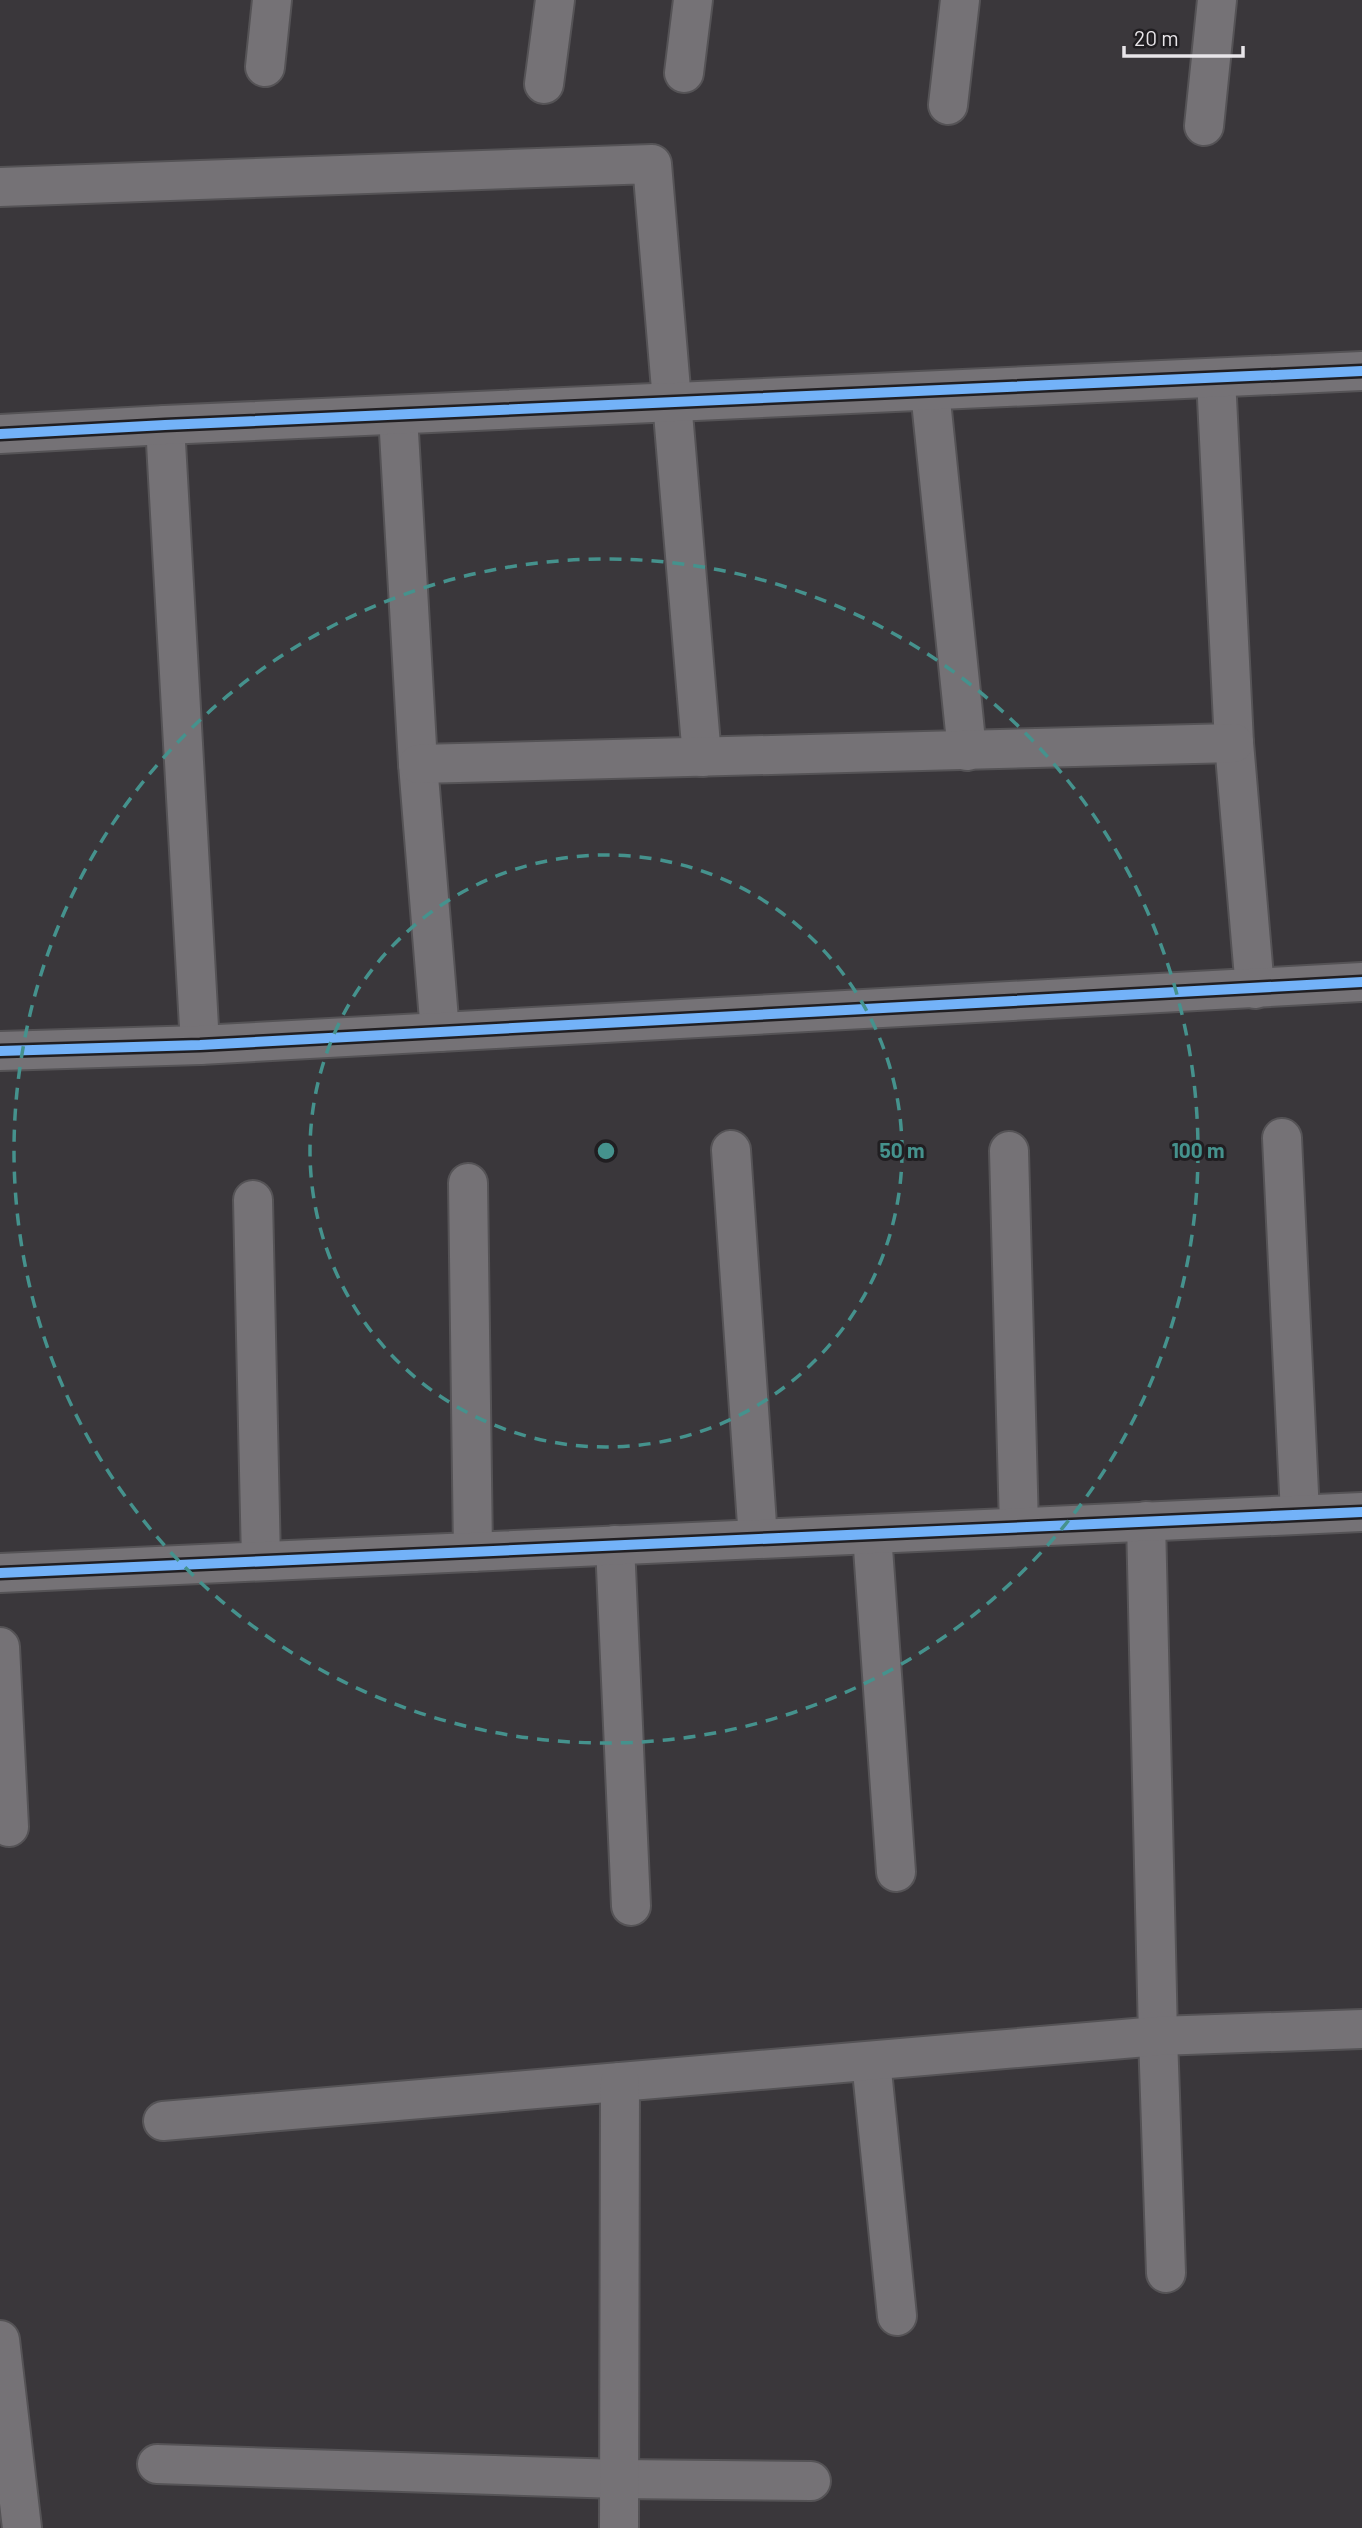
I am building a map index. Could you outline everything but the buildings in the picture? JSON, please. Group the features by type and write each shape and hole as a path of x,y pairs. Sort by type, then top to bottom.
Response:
{"street":[{"path":"265,67 272,0"},
{"path":"544,84 555,0"},
{"path":"684,73 693,0"},
{"path":"948,105 960,0"},
{"path":"1204,126 1217,0"},
{"path":"0,187 652,164 702,757"},
{"path":"0,435 165,425 1362,371"},
{"path":"1216,378 1234,743 1255,989"},
{"path":"930,391 967,751"},
{"path":"398,415 418,764 440,1032"},
{"path":"165,425 200,1045"},
{"path":"418,764 1234,743"},
{"path":"0,1051 200,1045 1362,982"},
{"path":"1282,1139 1300,1514"},
{"path":"732,1150 758,1539"},
{"path":"1009,1151 1019,1527"},
{"path":"468,1183 473,1552"},
{"path":"253,1200 261,1561"},
{"path":"0,1573 1362,1512"},
{"path":"1146,1521 1166,2273"},
{"path":"872,1534 897,1872"},
{"path":"615,1545 631,1906"},
{"path":"0,1647 9,1827"},
{"path":"163,2121 1158,2036 1362,2029"},
{"path":"871,2061 897,2316"},
{"path":"619,2528 620,2082"},
{"path":"0,2340 22,2528"},
{"path":"158,2464 619,2479 811,2481"}],"cycle path":[{"path":"0,434 1362,371"},
{"path":"0,1051 200,1045 1362,982"},
{"path":"0,1573 1362,1512"}]}
